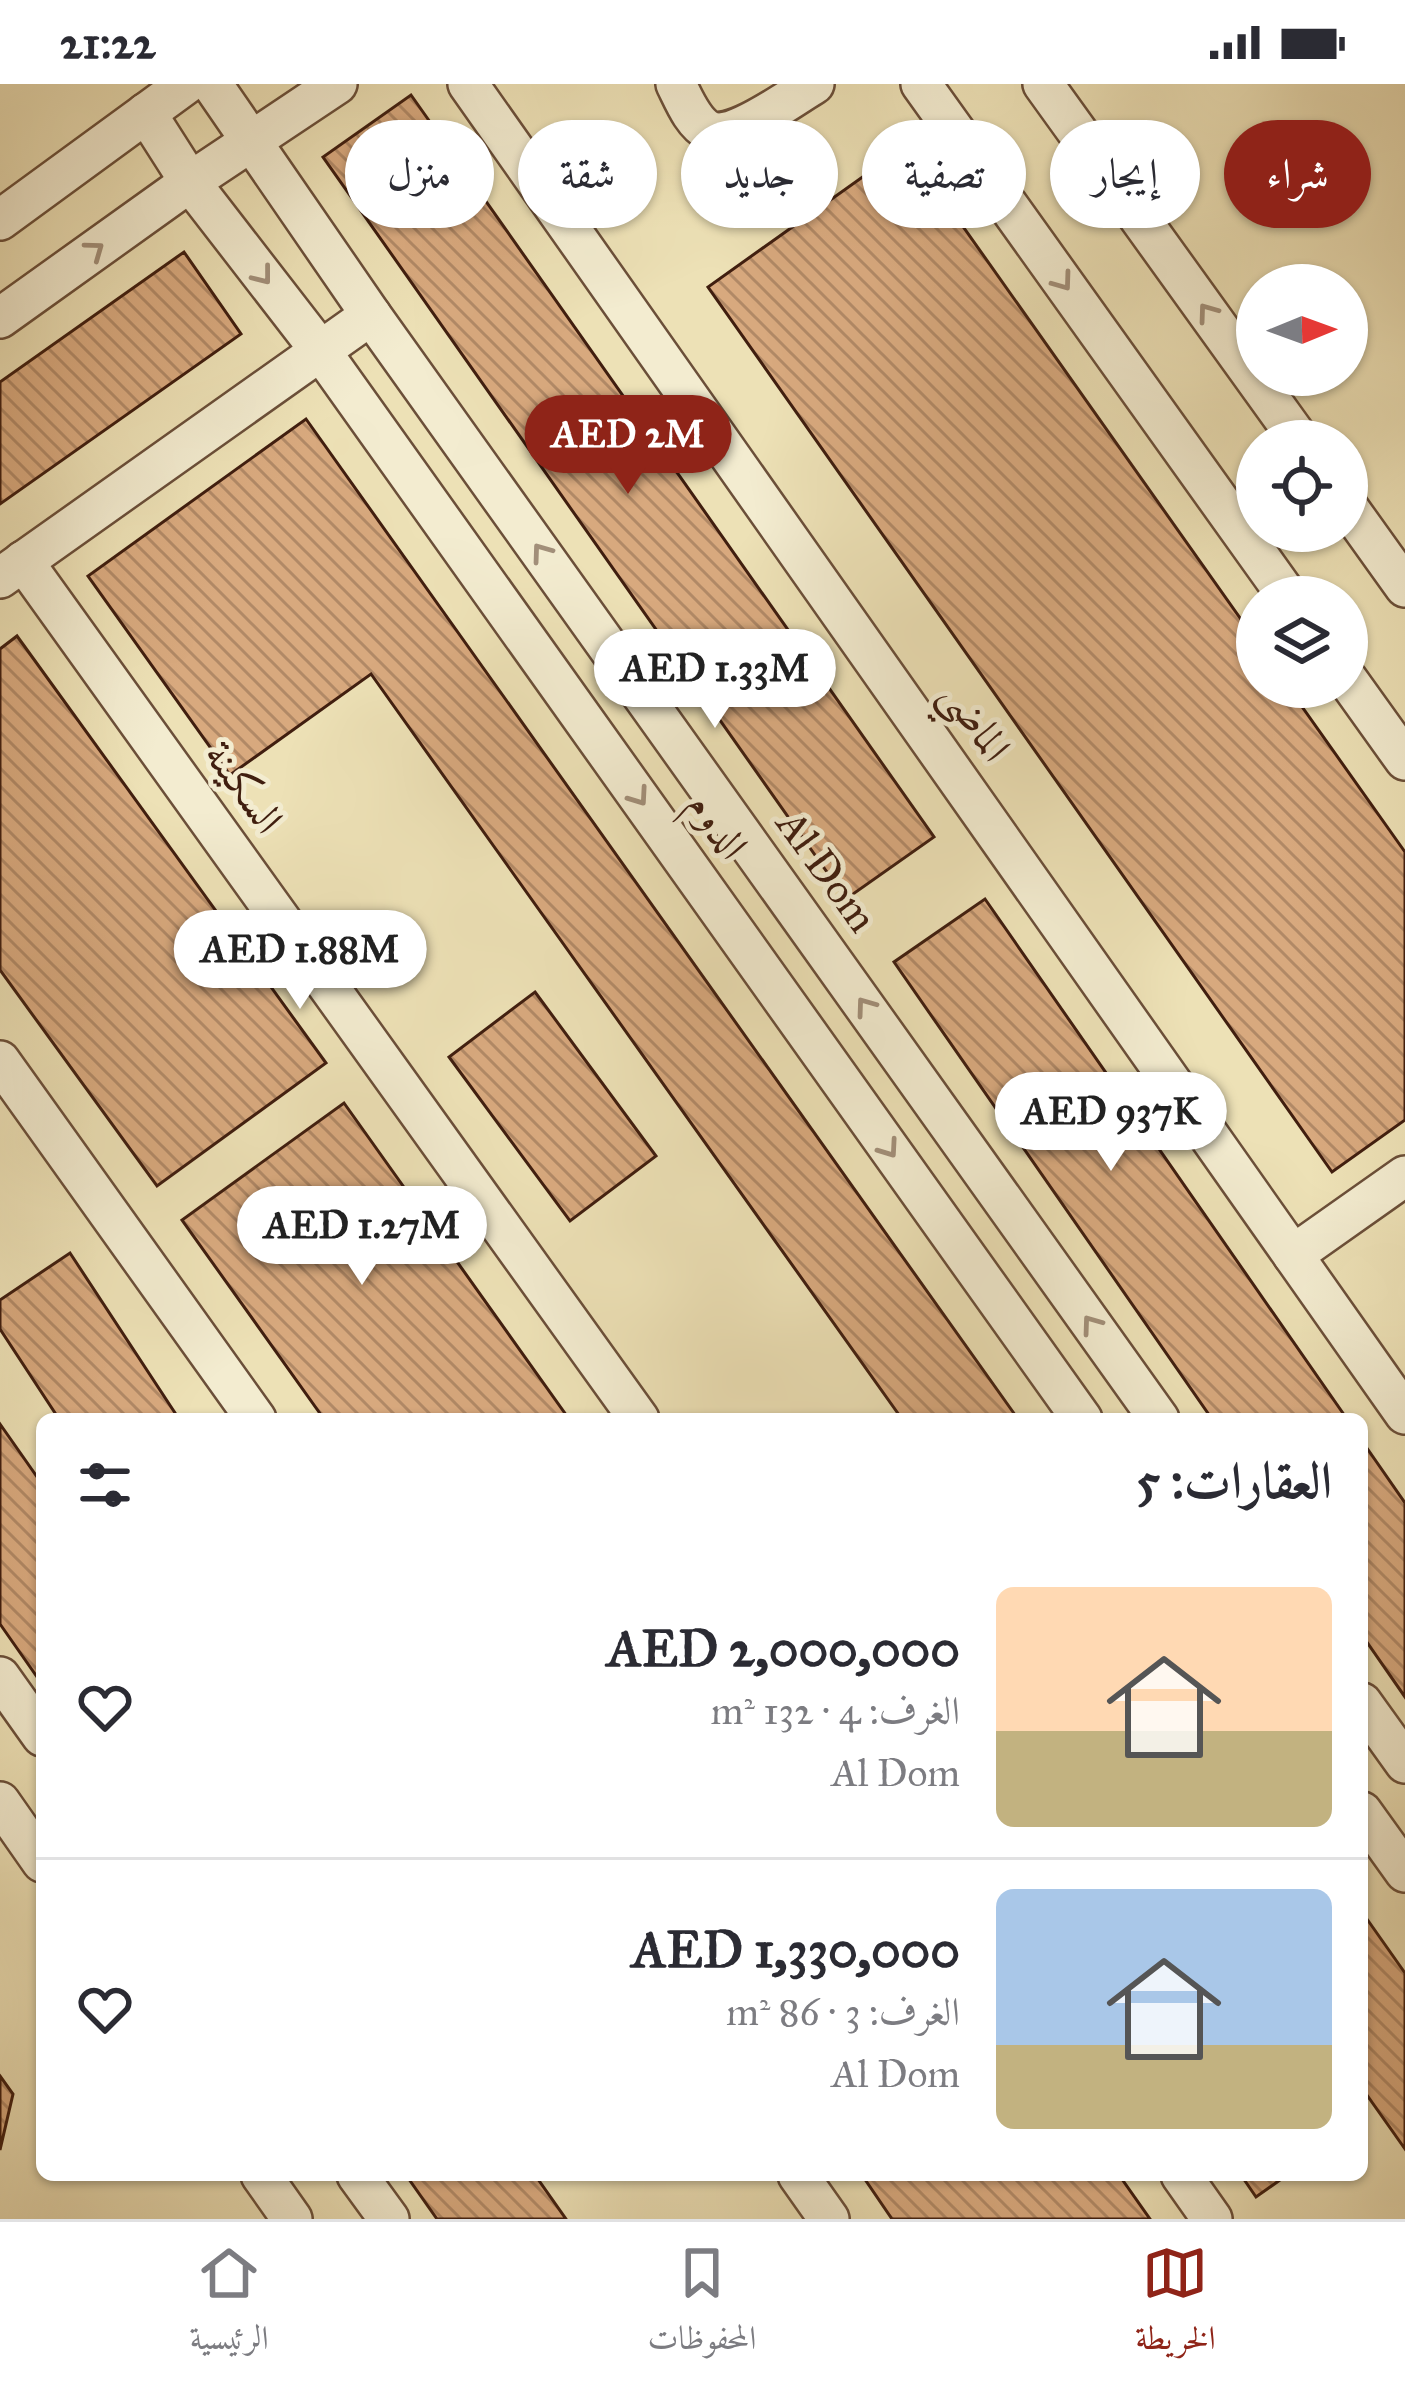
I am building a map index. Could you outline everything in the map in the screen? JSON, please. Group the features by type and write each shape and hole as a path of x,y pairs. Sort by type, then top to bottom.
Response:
{"street":[{"path":"0,220 186,84"},
{"name":"Al Dom","path":"212,84 371,315 1155,1413"},
{"path":"0,319 190,182 337,84"},
{"name":"الماضي","path":"468,84 1405,1414"},
{"path":"676,84 705,129 717,133 734,130 814,84"},
{"path":"921,84 1273,576"},
{"path":"1042,84 1285,420"},
{"name":"الدوم","path":"146,113 190,182 320,350 1078,1413"},
{"path":"12,570 371,315"},
{"path":"1368,535 1405,587"},
{"name":"السكينة","path":"12,570 634,1413"},
{"path":"1368,708 1405,760"},
{"path":"0,1061 252,1413"},
{"path":"1293,1255 1405,1176"},
{"path":"0,1677 36,1728"},
{"path":"1368,1711 1405,1763"},
{"path":"0,1802 36,1853"},
{"path":"1368,1820 1405,1872"},
{"path":"265,2181 292,2219"},
{"path":"361,2181 388,2219"},
{"path":"802,2181 829,2219"},
{"path":"1185,2181 1213,2219"}],"building":[{"path":"411,95 429,120 376,120"},
{"path":"345,142 345,188 323,157"},
{"path":"862,177 862,228 964,228 1236,612 1236,708 1303,708 1405,852 1405,1120 1332,1172 708,287 791,228 838,228 838,194"},
{"path":"494,213 934,837 846,899 373,228 494,228"},
{"path":"184,252 241,334 0,504 0,382"},
{"path":"306,419 1014,1413 898,1413 371,674 230,775 88,576"},
{"path":"17,636 326,1063 157,1186 0,970 0,649"},
{"path":"985,899 1343,1413 1208,1413 894,962"},
{"path":"535,992 656,1156 570,1221 449,1057"},
{"path":"344,1103 565,1413 320,1413 182,1220"},
{"path":"70,1253 175,1413 55,1413 0,1329 0,1300"},
{"path":"0,1424 36,1475 36,1675 0,1624"},
{"path":"1368,1450 1405,1503 1405,1697 1368,1644"},
{"path":"1368,1921 1405,1973 1405,2149 1368,2097"},
{"path":"0,2076 13,2094 0,2150"},
{"path":"410,2181 539,2181 566,2219 437,2219"},
{"path":"866,2181 1123,2181 1150,2219 892,2219"},
{"path":"1245,2181 1279,2181 1256,2197"}]}
